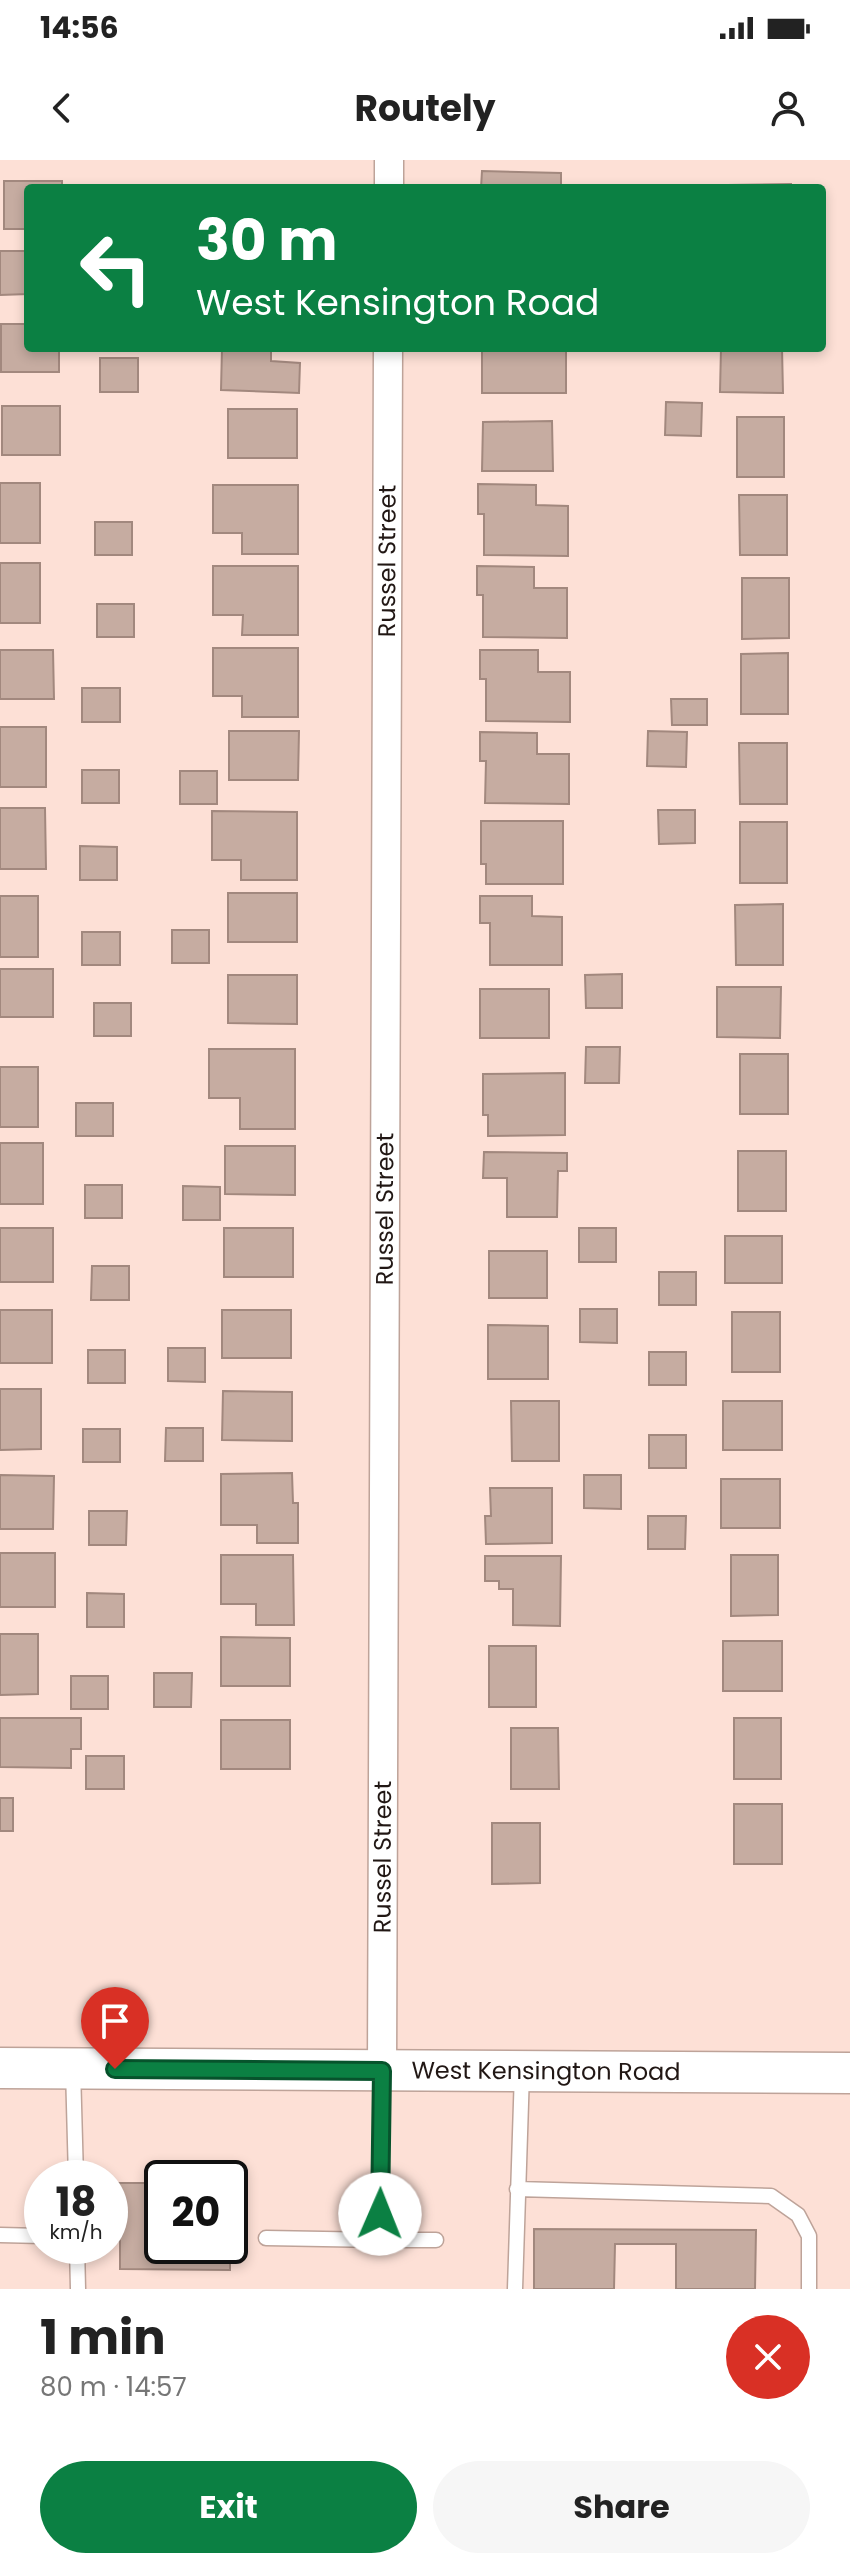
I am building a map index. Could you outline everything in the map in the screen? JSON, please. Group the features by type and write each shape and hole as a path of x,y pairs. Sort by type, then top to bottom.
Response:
{"main road":[{"name":"West Kensington Road","path":"0,2068 850,2073"}],"street":[{"path":"389,160 389,184"},
{"name":"Russel Street","path":"382,2071 388,352"}],"lane":[{"path":"73,2068 76,2160"},
{"path":"380,2240 382,2071"},
{"path":"515,2289 522,2071"},
{"path":"517,2189 771,2196 798,2215 809,2236 809,2289"},
{"path":"0,2235 24,2236"},
{"path":"266,2238 436,2240"},
{"path":"77,2264 78,2289"}],"building":[{"path":"482,171 561,173 561,184 481,184"},
{"path":"4,181 62,181 62,184 24,184 24,229 4,229"},
{"path":"0,251 24,251 24,294 0,295"},
{"path":"1,324 24,324 24,352 59,352 59,372 1,372"},
{"path":"222,352 271,352 271,361 300,363 299,393 221,390"},
{"path":"482,352 566,352 566,393 482,393"},
{"path":"721,352 782,352 783,393 720,392"},
{"path":"100,358 138,358 138,392 100,392"},
{"path":"666,402 702,403 701,436 665,435"},
{"path":"2,406 60,406 60,455 2,455"},
{"path":"228,409 297,409 297,458 228,458"},
{"path":"737,417 784,417 784,477 737,477"},
{"path":"552,421 553,471 482,471 483,422"},
{"path":"0,483 40,483 40,543 0,543"},
{"path":"478,484 536,485 536,505 568,506 568,556 484,555 484,514 478,514"},
{"path":"213,485 298,485 298,554 242,554 242,533 213,533"},
{"path":"739,495 787,495 787,555 740,555"},
{"path":"95,522 132,522 132,555 95,555"},
{"path":"0,563 40,563 40,623 0,623"},
{"path":"213,566 298,566 298,635 242,635 243,615 213,615"},
{"path":"477,566 534,567 534,588 567,588 567,638 483,637 483,595 477,595"},
{"path":"742,578 789,578 789,638 742,639"},
{"path":"97,604 134,604 134,637 97,637"},
{"path":"213,648 298,648 298,717 242,717 242,696 213,696"},
{"path":"0,650 53,650 54,699 0,699"},
{"path":"480,650 538,650 538,672 570,672 570,722 486,721 486,679 480,679"},
{"path":"788,653 788,714 741,714 741,654"},
{"path":"82,688 120,688 120,722 82,722"},
{"path":"671,699 707,699 707,725 672,725"},
{"path":"0,727 46,727 46,787 0,787"},
{"path":"229,731 299,731 298,780 229,780"},
{"path":"648,731 687,732 686,767 647,766"},
{"path":"480,732 537,733 537,754 569,754 569,804 485,803 486,761 480,761"},
{"path":"739,743 787,743 787,804 740,804"},
{"path":"82,770 119,770 119,803 82,803"},
{"path":"180,771 217,771 217,804 180,804"},
{"path":"0,808 45,808 46,869 0,869"},
{"path":"658,810 695,810 695,843 659,844"},
{"path":"212,811 297,812 297,880 241,880 241,860 212,860"},
{"path":"481,821 563,821 563,884 486,884 486,864 481,864"},
{"path":"740,822 787,822 787,883 740,883"},
{"path":"80,846 117,847 117,880 80,880"},
{"path":"228,893 297,893 297,942 228,942"},
{"path":"0,896 38,896 38,957 0,957"},
{"path":"480,896 532,896 532,916 562,917 562,965 490,965 490,923 480,923"},
{"path":"783,904 783,965 736,965 735,905"},
{"path":"172,930 209,930 209,963 172,963"},
{"path":"82,932 120,932 120,965 82,965"},
{"path":"0,969 53,969 53,1017 0,1017"},
{"path":"622,974 622,1008 586,1008 585,975"},
{"path":"228,975 297,975 297,1024 228,1023"},
{"path":"717,987 781,987 780,1038 717,1037"},
{"path":"480,989 549,989 549,1038 480,1038"},
{"path":"94,1003 131,1003 131,1036 94,1036"},
{"path":"586,1047 620,1047 619,1083 585,1083"},
{"path":"209,1049 295,1049 295,1129 240,1129 240,1098 209,1098"},
{"path":"740,1054 788,1054 788,1114 740,1114"},
{"path":"0,1067 38,1067 38,1127 0,1127"},
{"path":"565,1073 565,1135 488,1136 488,1115 483,1115 483,1074"},
{"path":"76,1103 113,1103 113,1136 76,1136"},
{"path":"0,1143 43,1143 43,1204 0,1204"},
{"path":"225,1146 295,1146 295,1195 225,1194"},
{"path":"738,1151 786,1151 786,1211 738,1211"},
{"path":"484,1152 567,1153 567,1171 558,1171 557,1217 507,1217 507,1178 483,1178"},
{"path":"85,1185 122,1185 122,1218 85,1218"},
{"path":"183,1186 220,1187 220,1220 183,1220"},
{"path":"0,1228 53,1228 53,1282 0,1282"},
{"path":"224,1228 293,1228 293,1277 224,1277"},
{"path":"579,1228 616,1228 616,1262 579,1262"},
{"path":"725,1236 782,1236 782,1283 725,1283"},
{"path":"489,1251 547,1251 547,1298 489,1298"},
{"path":"92,1266 129,1266 129,1300 91,1300"},
{"path":"659,1272 696,1272 696,1305 659,1305"},
{"path":"580,1309 617,1309 617,1343 580,1342"},
{"path":"0,1310 52,1310 52,1363 0,1363"},
{"path":"222,1310 291,1310 291,1358 222,1358"},
{"path":"732,1312 780,1312 780,1372 732,1372"},
{"path":"488,1325 548,1326 548,1379 488,1379"},
{"path":"168,1348 205,1348 205,1382 168,1381"},
{"path":"88,1350 125,1350 125,1383 88,1383"},
{"path":"649,1352 686,1352 686,1385 649,1385"},
{"path":"0,1389 41,1389 41,1449 0,1450"},
{"path":"223,1391 292,1392 292,1441 222,1440"},
{"path":"511,1401 559,1401 559,1461 512,1461"},
{"path":"723,1401 782,1401 782,1450 723,1450"},
{"path":"166,1428 203,1428 203,1461 165,1461"},
{"path":"83,1429 120,1429 120,1462 83,1462"},
{"path":"649,1435 686,1435 686,1468 649,1468"},
{"path":"292,1473 293,1503 298,1503 298,1543 257,1543 257,1525 221,1525 221,1474"},
{"path":"0,1475 54,1476 53,1529 0,1529"},
{"path":"584,1475 621,1475 621,1509 584,1508"},
{"path":"721,1479 780,1479 780,1528 721,1528"},
{"path":"490,1488 552,1488 552,1543 486,1544 485,1516 491,1516"},
{"path":"89,1511 127,1511 126,1545 89,1545"},
{"path":"648,1516 686,1516 685,1549 648,1549"},
{"path":"0,1553 55,1553 55,1607 0,1607"},
{"path":"221,1555 293,1555 294,1625 256,1625 256,1604 221,1604"},
{"path":"731,1555 778,1555 778,1615 731,1616"},
{"path":"485,1556 561,1556 560,1626 513,1625 513,1589 499,1589 499,1581 485,1581"},
{"path":"87,1593 124,1594 124,1627 87,1627"},
{"path":"0,1634 38,1634 38,1694 0,1695"},
{"path":"221,1637 290,1638 290,1686 221,1686"},
{"path":"723,1641 782,1641 782,1691 723,1691"},
{"path":"489,1646 536,1646 536,1707 489,1707"},
{"path":"154,1673 192,1673 191,1707 154,1707"},
{"path":"71,1676 108,1676 108,1709 71,1709"},
{"path":"0,1718 81,1718 81,1749 71,1749 71,1768 0,1767"},
{"path":"734,1718 781,1718 781,1779 734,1779"},
{"path":"221,1720 290,1720 290,1769 221,1769"},
{"path":"511,1728 558,1728 559,1789 511,1789"},
{"path":"86,1756 124,1756 124,1789 86,1789"},
{"path":"0,1798 13,1798 13,1831 0,1831"},
{"path":"734,1804 782,1804 782,1864 734,1864"},
{"path":"492,1823 540,1823 540,1883 492,1884"},
{"path":"128,2183 144,2183 144,2264 230,2264 230,2270 120,2269 120,2264 128,2264"},
{"path":"534,2229 756,2230 755,2289 676,2289 676,2244 615,2244 614,2289 534,2289"}],"route":[{"path":"115,2069 382,2071 380,2214"}]}
